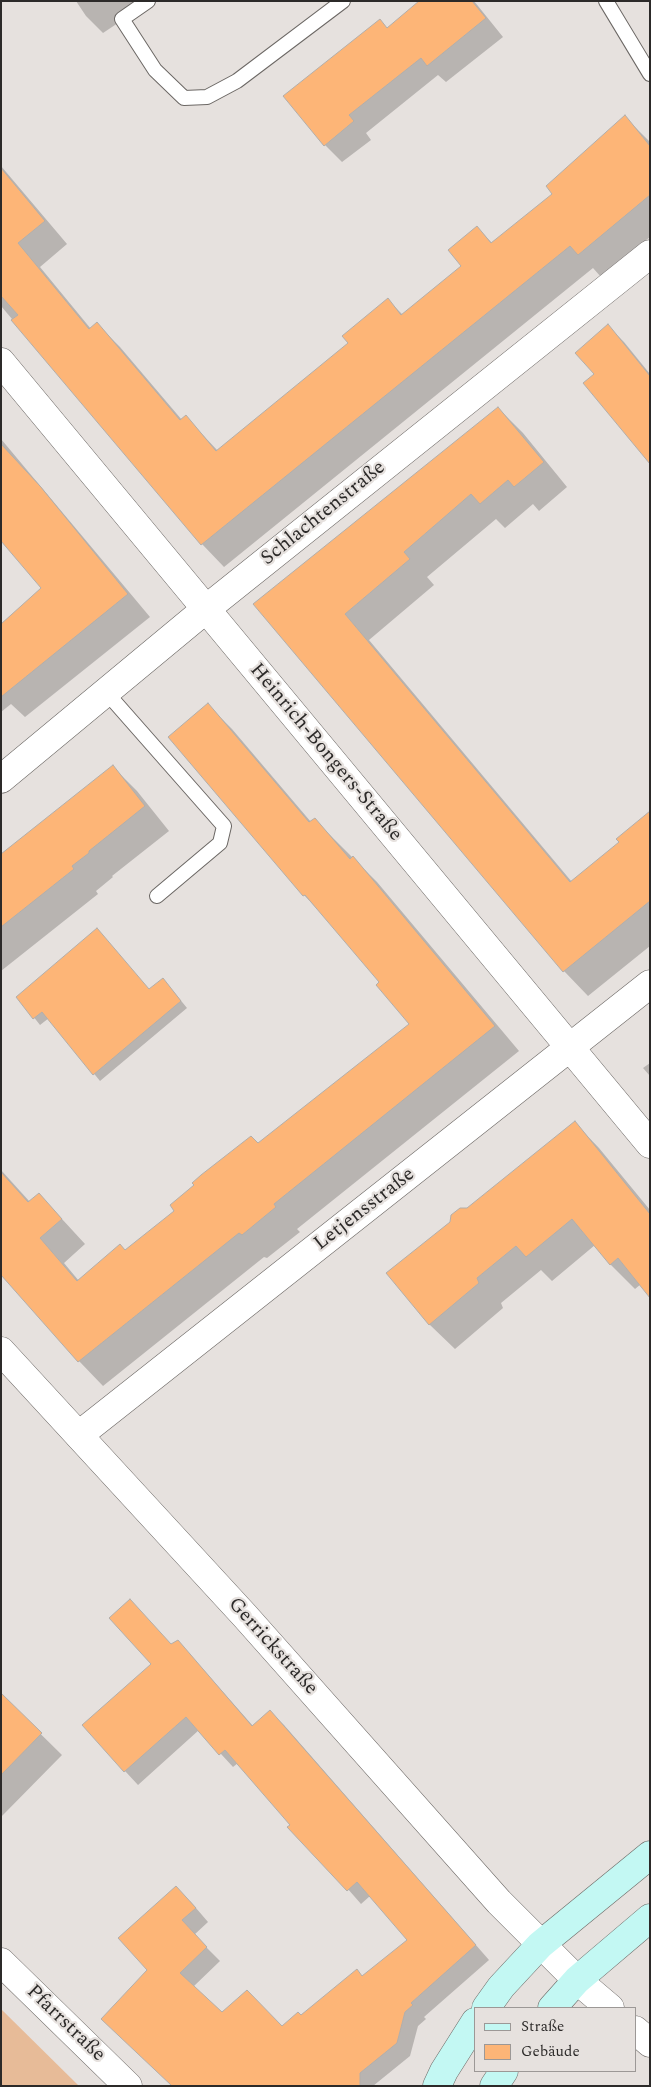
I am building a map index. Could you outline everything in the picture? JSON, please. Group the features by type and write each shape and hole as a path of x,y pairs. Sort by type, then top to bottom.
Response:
{"main road":[{"path":"487,2007 540,1945 650,1855"},
{"path":"553,2007 577,1980 650,1918"},
{"path":"436,2086 473,2025"},
{"path":"494,2086 503,2072"}],"street":[{"name":"Schlachtenstraße","path":"1,779 206,609 650,254"},
{"name":"Heinrich-Bongers-Straße","path":"1,362 650,1144"},
{"name":"Letjensstraße","path":"79,1435 650,984"},
{"name":"Gerrickstraße","path":"1,1351 245,1616 499,1902 540,1945 609,2007"},
{"name":"Pfarrstraße","path":"1,1962 128,2086"},
{"path":"636,2031 650,2043"}],"lane":[{"path":"148,1 122,19 155,70 184,98 207,97 237,81 343,1"},
{"path":"606,1 650,74"},
{"path":"106,692 224,826 220,843 156,896"}],"shaded area":[{"path":"1,2009 79,2086 1,2086"}],"building":[{"path":"419,1 472,1 486,18 427,66 421,58 349,115 354,121 324,146 283,96 380,19 387,28"},
{"path":"625,115 650,146 650,195 578,255 570,246 201,545 11,320 18,315 1,296 1,168 45,221 18,243 89,329 97,322 180,420 186,415 216,451 348,343 342,336 388,298 401,315 461,266 448,250 477,226 491,243 552,194 546,186"},
{"path":"608,324 650,376 650,464 583,383 594,374 575,353"},
{"path":"498,407 544,462 514,487 508,480 480,504 471,494 404,552 410,559 345,614 570,882 619,842 616,839 650,811 650,901 563,972 253,604"},
{"path":"1,444 40,486 128,594 1,697 1,624 41,588 1,541"},
{"path":"208,703 309,822 315,818 350,859 353,856 495,1026 274,1204 276,1207 242,1235 239,1233 78,1362 1,1275 1,1172 28,1202 39,1193 62,1219 40,1238 77,1281 120,1244 125,1250 174,1211 170,1205 194,1185 192,1183 251,1136 258,1143 409,1024 376,985 379,982 168,737"},
{"path":"113,765 145,806 72,866 74,869 1,927 1,854"},
{"path":"97,928 149,989 163,978 181,1001 93,1075 42,1012 33,1019 16,997"},
{"path":"575,1121 650,1214 650,1298 618,1258 610,1265 572,1219 526,1257 516,1246 477,1278 479,1283 429,1325 386,1273 450,1222 451,1215 460,1208 467,1208"},
{"path":"130,1599 171,1644 178,1640 252,1726 270,1710 476,1945 411,2003 413,2005 405,2012 397,2043 360,2073 360,2086 172,2086 101,2019 147,1970 118,1938 176,1886 196,1908 182,1920 207,1947 180,1973 222,2012 247,1990 282,2026 298,2012 301,2015 357,1969 362,1976 407,1940 357,1882 347,1891 287,1827 290,1825 225,1750 219,1755 186,1717 124,1772 82,1725 151,1664 109,1618"},
{"path":"1,1693 42,1733 1,1775"}]}
